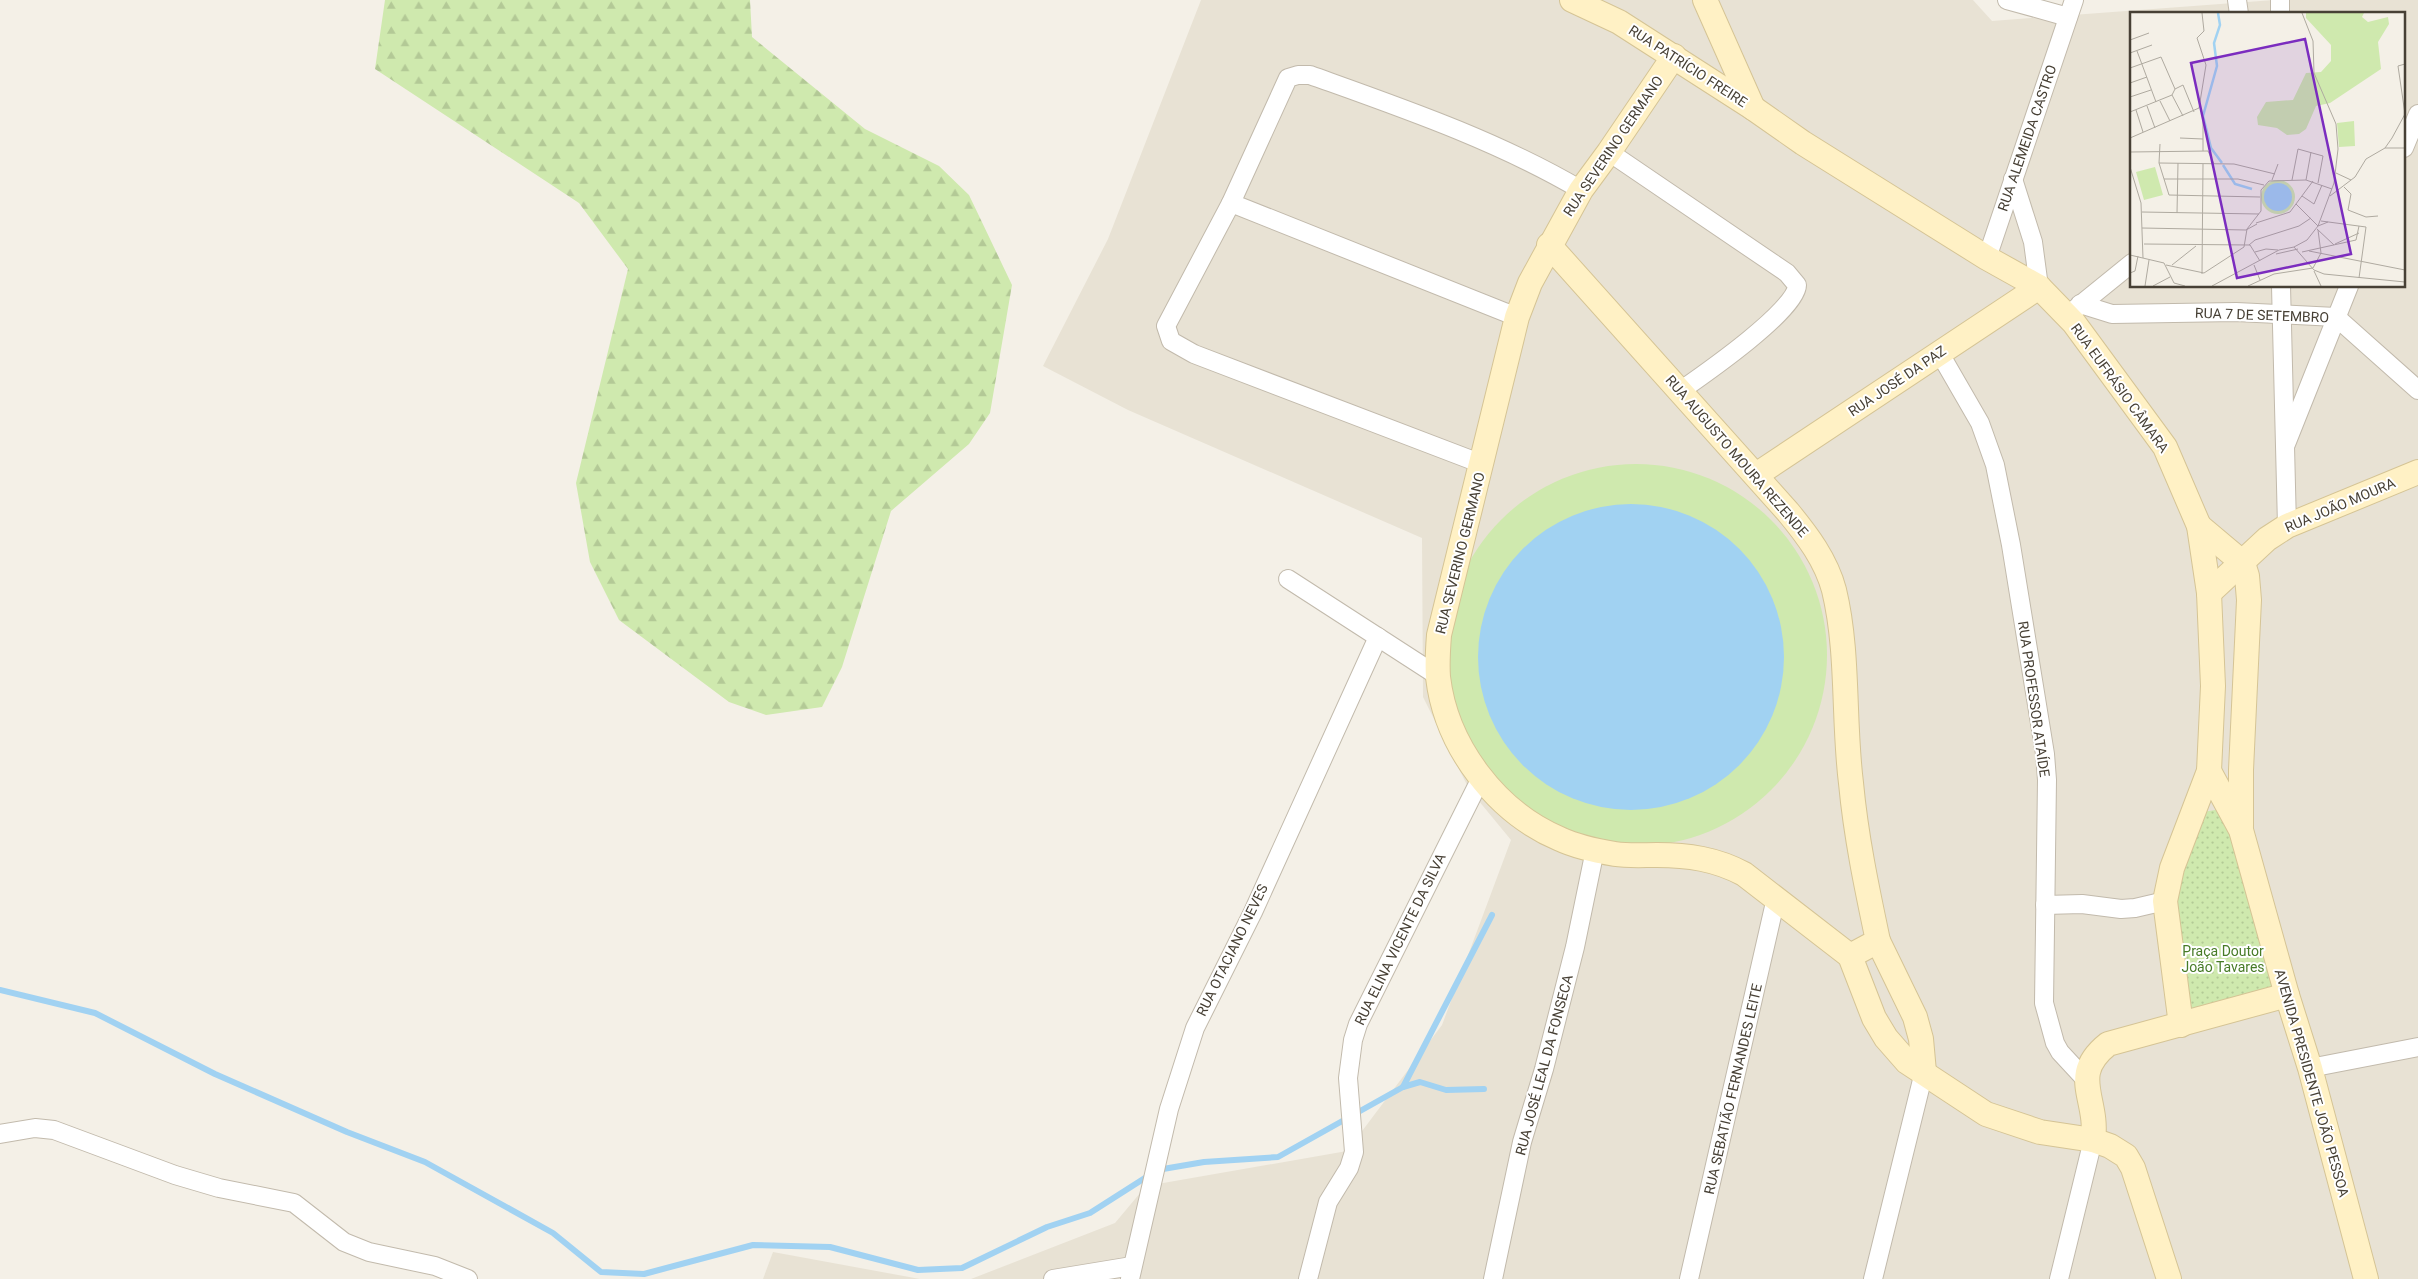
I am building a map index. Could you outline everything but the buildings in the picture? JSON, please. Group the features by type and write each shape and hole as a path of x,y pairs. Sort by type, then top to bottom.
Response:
{"street":[{"name":"RUA PATRÍCIO FREIRE","path":"1572,0 1619,22 1753,108"},
{"name":"RUA PATRÍCIO FREIRE","path":"1705,0 1753,108"},
{"path":"2007,0 2068,18"},
{"name":"RUA ALEMEIDA CASTRO","path":"1987,258 2074,0"},
{"name":"RUA SEVERINO GERMANO","path":"1674,56 1581,190 1549,245 1530,283 1517,317 1445,607 1439,635 1438,676 1443,699 1457,741 1481,778 1526,820 1562,840 1594,850 1618,854 1698,857 1724,863 1744,874 1850,956"},
{"name":"RUA SEVERINO GERMANO","path":"1482,464 1375,425 1179,347 1171,342 1166,326 1231,203 1288,78 1304,74 1471,136 1537,166 1581,190"},
{"name":"RUA EUFRÁSIO CÂMARA","path":"1753,108 1803,143 2074,310 2123,387 2166,447 2200,526 2208,593 2213,686 2209,770 2172,868 2164,901"},
{"path":"2406,143 2418,114"},
{"path":"1609,152 1787,273 1797,285 1792,300 1776,315 1731,354 1680,391"},
{"path":"2013,178 2032,242 2039,287"},
{"path":"1231,203 1517,317"},
{"name":"RUA AUGUSTO MOURA REZENDE","path":"1549,245 1811,539 1833,589 1840,630 1860,858 1878,941 1915,1017 1921,1039 1924,1072"},
{"path":"2074,310 2130,265"},
{"name":"RUA JOSÉ DA PAZ","path":"1756,476 1938,352 1995,318 2039,287"},
{"path":"2281,288 2280,314 2287,526"},
{"path":"2284,450 2348,288"},
{"name":"RUA 7 DE SETEMBRO","path":"2074,310 2112,314 2236,312 2336,318 2418,390"},
{"name":"RUA PROFESSOR ATAÍDE","path":"1938,352 1970,403 1989,444 2005,516 2047,780 2044,987 2048,1021 2060,1052 2085,1079"},
{"name":"RUA JOÃO MOURA","path":"2208,593 2266,539 2287,526 2418,472"},
{"path":"2200,526 2242,563 2247,576 2249,600 2241,770 2241,830"},
{"path":"1288,579 1438,676"},
{"name":"RUA OTACIANO NEVES","path":"1131,1273 1169,1109 1195,1028 1253,912 1378,637"},
{"path":"2209,770 2241,830"},
{"name":"RUA ELINA VICENTE DA SILVA","path":"1308,1279 1328,1202 1352,1160 1354,1147 1348,1078 1352,1040 1358,1024 1481,778"},
{"name":"AVENIDA PRESIDENTE JOÃO PESSOA","path":"2241,830 2287,995 2310,1068 2366,1279"},
{"name":"RUA JOSÉ LEAL DA FONSECA","path":"1493,1279 1522,1142 1544,1069 1575,947 1594,850"},
{"name":"RUA SEBATIÃO FERNANDES LEITE","path":"1689,1279 1776,898"},
{"path":"2045,905 2082,904 2121,909 2135,908 2164,901 2181,1025"},
{"path":"1878,941 1850,956 1874,1018 1899,1055 1976,1109 1993,1117 2058,1136 2093,1140 2117,1149 2126,1156 2133,1168 2170,1279"},
{"path":"2058,1279 2093,1140 2094,1117 2085,1079 2093,1059 2108,1044 2287,995"},
{"path":"2310,1068 2418,1047"},
{"path":"1873,1279 1924,1072"},
{"path":"0,1134 35,1128 54,1130 175,1175 219,1188 294,1203 344,1242 369,1252 435,1266 468,1279"},
{"path":"1053,1279 1131,1273"}],"shaded area":[{"path":"1201,0 1973,0 1992,21 2274,0 2418,0 2418,1279 971,1279 1115,1223 1146,1186 1347,1151 1442,1025 1511,840 1469,789 1423,697 1422,538 1128,410 1043,366 1108,239"},
{"path":"773,1252 920,1279 763,1279"}],"green space":[{"path":"385,0 750,0 752,37 865,129 939,166 969,195 1012,285 990,413 969,444 891,511 842,667 822,707 766,715 729,702 619,620 590,562 576,483 628,269 579,203 375,69"},
{"path":"1636,464 1673,468 1709,479 1742,496 1771,520 1795,549 1812,582 1823,618 1827,655 1823,692 1812,728 1795,761 1771,790 1742,814 1709,831 1673,842 1636,846 1599,842 1563,831 1530,814 1501,790 1477,761 1460,728 1449,692 1445,655 1449,618 1460,582 1477,549 1501,520 1530,496 1563,479 1599,468"},
{"name":"Praça Doutor João Tavares","path":"2215,810 2226,813 2287,995 2181,1025 2172,868 2203,812"}],"water":[{"path":"1631,504 1661,507 1690,516 1716,530 1739,549 1758,572 1772,598 1781,627 1784,657 1781,687 1772,716 1758,742 1739,765 1716,784 1690,798 1661,807 1631,810 1601,807 1572,798 1546,784 1523,765 1504,742 1490,716 1481,687 1478,657 1481,627 1490,598 1504,572 1523,549 1546,530 1572,516 1601,507"}],"waterway":[{"path":"1163,1169 1204,1162 1278,1157 1403,1087 1492,915"},
{"path":"0,990 95,1013 215,1074 347,1132 425,1162 553,1233 601,1272 644,1274 753,1245 830,1247 918,1270 962,1268 1047,1227 1090,1213 1148,1176"},
{"path":"1403,1087 1420,1082 1446,1090 1484,1089"}]}
